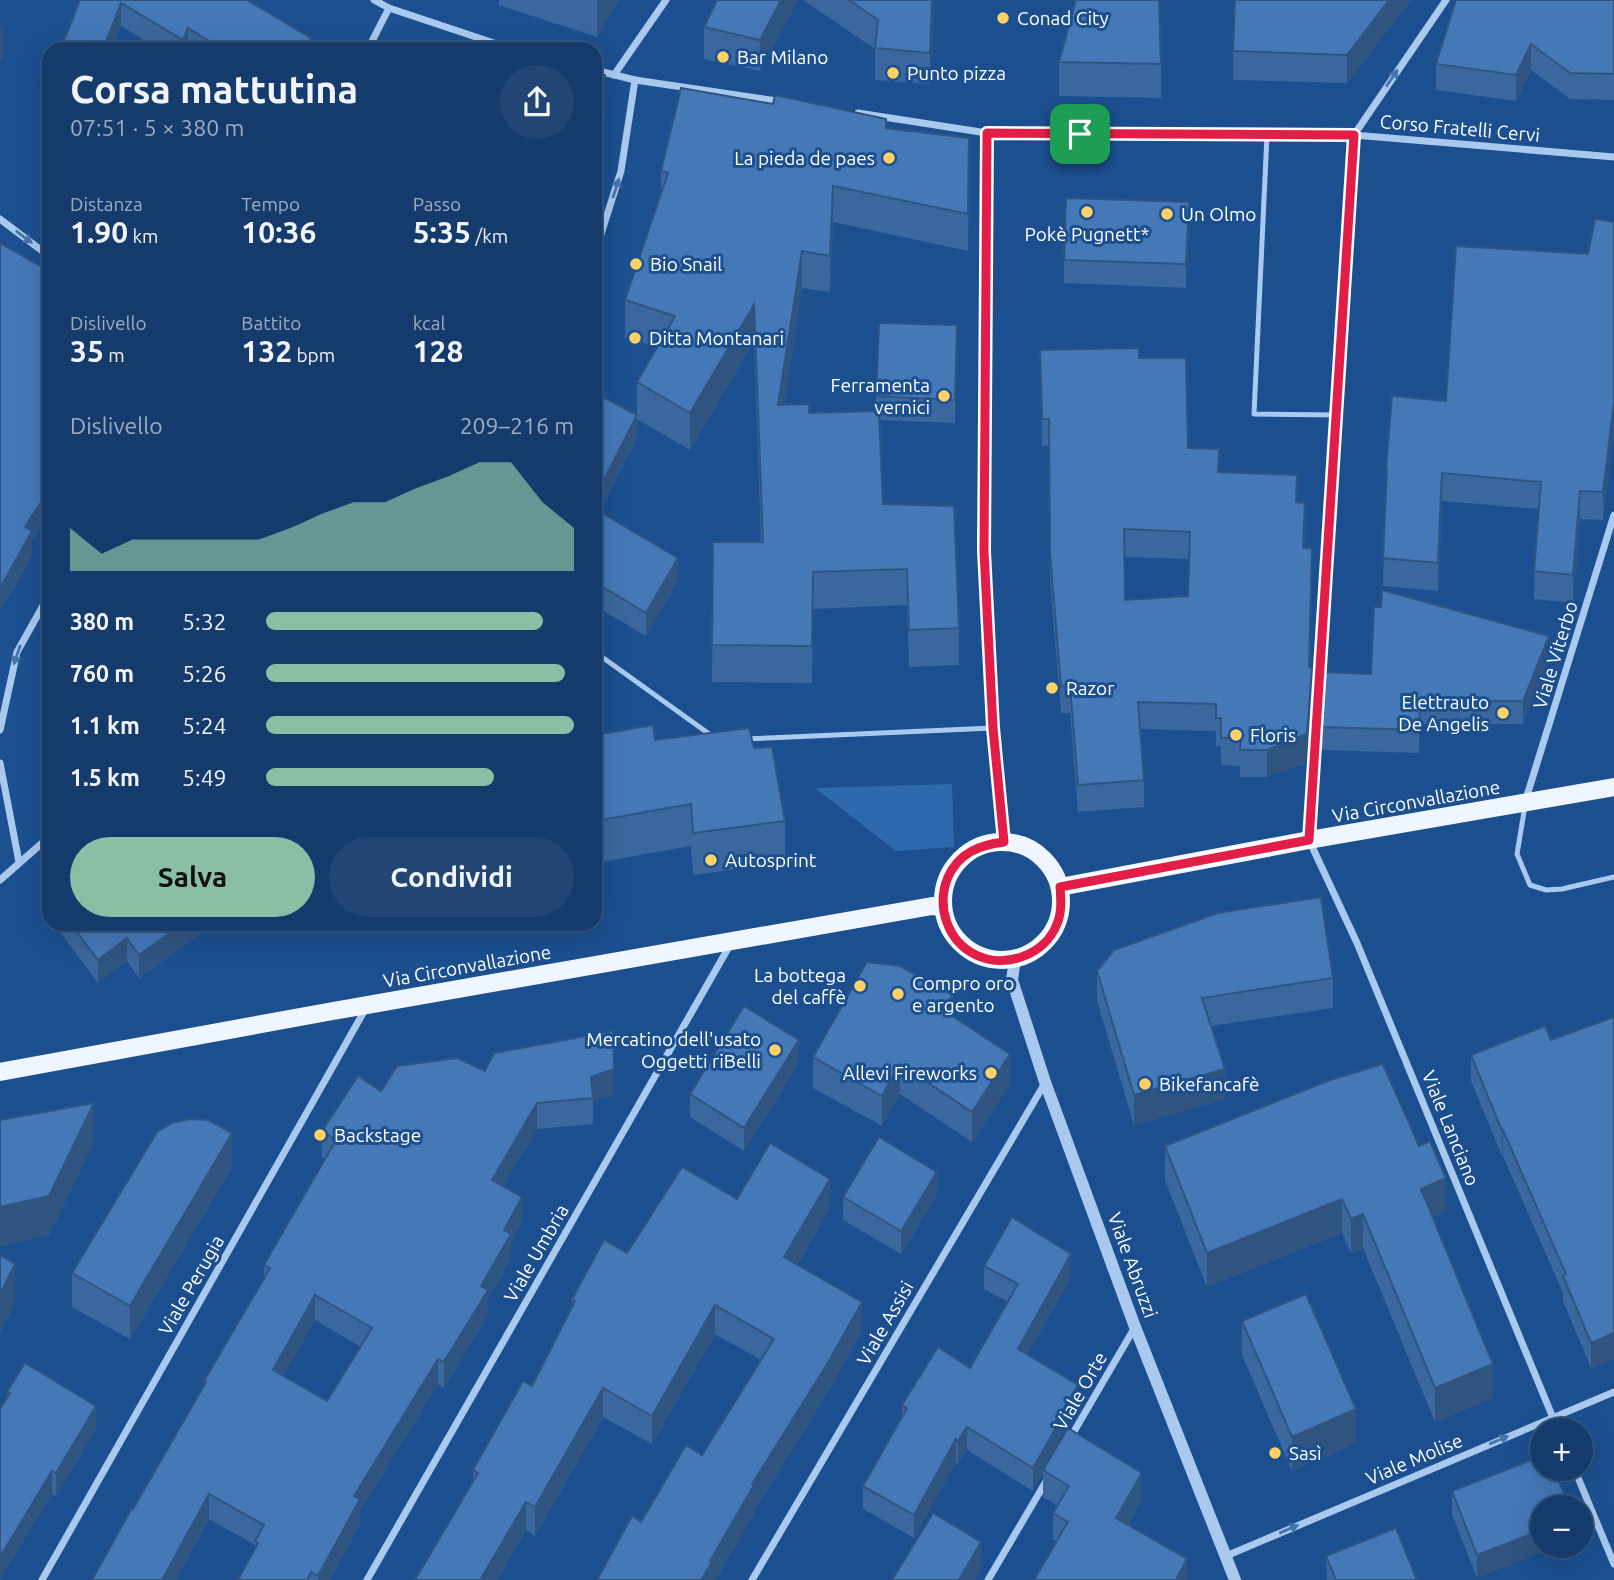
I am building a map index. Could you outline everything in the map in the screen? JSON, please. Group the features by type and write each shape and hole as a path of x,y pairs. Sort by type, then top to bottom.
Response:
{"main road":[{"name":"Via Circonvallazione","path":"1060,887 1309,840 1614,788"},
{"path":"1004,842 1023,846 1040,856 1052,869 1060,887 1061,906 1057,924 1047,941 1033,952 1015,959 995,961 975,955 960,943 947,927 943,907 944,887 952,869 966,854 984,845 1004,842"},
{"name":"Via Circonvallazione","path":"0,1072 932,906 943,907"}],"street":[{"path":"374,0 389,8 491,42"},
{"path":"614,75 666,0"},
{"path":"1309,840 1354,135 1446,0"},
{"path":"372,42 389,8"},
{"path":"602,72 797,104"},
{"path":"602,231 621,171 635,79"},
{"name":"Corso Fratelli Cervi","path":"852,112 987,133 1354,135 1614,157"},
{"path":"987,133 984,551 993,728 1004,842"},
{"path":"0,219 42,251"},
{"name":"Viale Viterbo","path":"1525,803 1614,515"},
{"path":"0,730 17,652 42,607"},
{"path":"0,763 19,862"},
{"name":"Viale Lanciano","path":"1309,840 1357,943 1553,1417"},
{"path":"0,880 42,843"},
{"name":"Viale Umbria","path":"368,1580 732,941"},
{"name":"Viale Abruzzi","path":"1015,959 1012,980 1045,1082 1135,1327 1235,1580"},
{"name":"Viale Perugia","path":"42,1580 368,1005"},
{"name":"Viale Assisi","path":"752,1580 1045,1082"},
{"name":"Viale Orte","path":"1065,1447 1135,1327"},
{"name":"Viale Molise","path":"1226,1556 1614,1392"},
{"path":"988,1580 1051,1472"},
{"path":"1579,1481 1614,1564"}],"lane":[{"path":"1267,135 1254,414 1336,415"},
{"path":"602,657 717,739"},
{"path":"740,739 993,728"},
{"path":"1525,803 1517,854 1530,885 1546,890 1562,889 1614,877"}],"shaded area":[{"path":"952,784 954,847 896,851 815,788"}],"building":[{"path":"80,0 247,0 311,38 308,42 211,42 188,28 183,40 121,3 106,42 64,42"},
{"path":"717,0 781,0 760,40 704,27"},
{"path":"849,0 932,0 930,53 875,48 878,20"},
{"path":"1076,0 1159,0 1161,64 1059,62"},
{"path":"1235,0 1389,0 1347,55 1233,51"},
{"path":"1456,0 1614,0 1614,74 1570,73 1531,44 1516,75 1436,64"},
{"path":"681,88 773,104 775,95 886,119 886,128 969,138 968,214 833,186 830,256 802,251 778,405 809,404 809,413 879,411 883,504 954,506 959,628 909,630 907,569 813,572 812,646 712,645 713,542 763,542 754,305 690,413 637,382 675,316 625,300 668,173 661,171"},
{"path":"1066,198 1189,202 1186,264 1064,260"},
{"path":"1595,219 1614,222 1614,402 1603,492 1580,491 1573,575 1534,571 1541,482 1442,473 1438,563 1383,558 1392,396 1446,401 1456,246 1588,254"},
{"path":"0,243 42,267 42,501 25,527 32,531 0,588"},
{"path":"879,323 957,325 955,400 876,396"},
{"path":"1139,348 1139,358 1186,358 1188,448 1219,449 1218,472 1297,475 1296,502 1305,503 1303,548 1312,548 1309,667 1312,667 1307,734 1267,750 1240,750 1241,738 1221,738 1221,718 1216,718 1216,704 1138,702 1144,780 1078,785 1070,685 1061,686 1050,553 1049,419 1042,419 1040,350","holes":["1124,529 1190,532 1188,596 1125,600"]},
{"path":"602,397 637,415 602,483"},
{"path":"602,513 678,558 646,613 602,586"},
{"path":"1382,590 1549,636 1523,701 1420,701 1419,730 1321,727 1324,672 1371,674 1374,607 1381,607"},
{"path":"653,725 655,740 749,728 754,748 772,747 785,821 693,833 691,804 602,820 602,734"},
{"path":"1321,897 1333,978 1202,998 1225,1069 1134,1095 1097,971 1114,950 1218,913"},
{"path":"76,931 172,931 139,955 127,938 98,960"},
{"path":"867,962 900,966 953,995 942,1009 1010,1054 972,1112 900,1064 882,1096 813,1057"},
{"path":"744,1006 799,1040 744,1128 690,1094"},
{"path":"1614,1017 1614,1333 1591,1343 1563,1276 1566,1274 1471,1055 1545,1026 1551,1040"},
{"path":"613,1031 614,1069 591,1077 593,1098 537,1103 492,1180 522,1197 504,1230 511,1234 481,1286 488,1290 444,1362 438,1359 354,1496 360,1499 318,1576 311,1572 307,1580 238,1580 258,1543 255,1541 264,1525 209,1494 162,1580 92,1580 270,1268 264,1265 336,1140 322,1131 358,1076 381,1091 397,1066 457,1058 485,1071 494,1053","holes":["315,1295 372,1328 327,1401 273,1370"]},
{"path":"1383,1064 1419,1146 1430,1141 1446,1178 1421,1189 1493,1364 1435,1388 1363,1214 1351,1219 1342,1199 1207,1253 1165,1146 1330,1080"},
{"path":"94,1103 49,1196 0,1207 0,1120"},
{"path":"190,1119 208,1120 232,1133 130,1306 72,1273 157,1132 172,1123"},
{"path":"879,1137 937,1172 901,1231 843,1197"},
{"path":"770,1143 830,1179 784,1257 862,1302 826,1366 752,1484 754,1485 701,1580 597,1580 632,1516 641,1522 686,1445 702,1455 774,1339 715,1305 652,1416 603,1388 535,1507 526,1502 480,1580 415,1580 478,1473 473,1470 523,1381 532,1386 575,1301 572,1299 604,1240 627,1253 682,1167 737,1199"},
{"path":"1012,1217 1071,1254 1018,1349 1078,1385 1054,1424 1057,1426 1033,1468 967,1427 958,1441 956,1439 914,1515 863,1486 907,1408 902,1405 938,1347 970,1368 1018,1284 984,1266"},
{"path":"0,1255 15,1264 0,1294"},
{"path":"1306,1294 1356,1409 1292,1437 1242,1321"},
{"path":"25,1363 96,1406 56,1473 52,1471 0,1557 0,1409"},
{"path":"1068,1428 1142,1473 1116,1518 1187,1559 1176,1580 1034,1580 1068,1522 1053,1513 1069,1486 1043,1470"},
{"path":"1530,1461 1530,1481 1559,1481 1564,1495 1530,1495 1530,1535 1477,1555 1452,1491"},
{"path":"933,1513 981,1542 959,1580 892,1580"},
{"path":"1396,1528 1417,1580 1336,1580 1326,1556"}],"place":[{"name":"Conad City","path":"1003,18"},
{"name":"Bar Milano","path":"723,57"},
{"name":"Punto pizza","path":"893,73"},
{"name":"La pieda de paes","path":"889,158"},
{"name":"Pokè Pugnett*","path":"1087,212"},
{"name":"Un Olmo","path":"1167,214"},
{"name":"Bio Snail","path":"636,264"},
{"name":"Ditta Montanari","path":"635,338"},
{"name":"Ferramenta vernici","path":"944,396"},
{"name":"Razor","path":"1052,688"},
{"name":"Elettrauto De Angelis","path":"1503,713"},
{"name":"Floris","path":"1236,735"},
{"name":"Autosprint","path":"711,860"},
{"name":"La bottega del caffè","path":"860,986"},
{"name":"Compro oro e argento","path":"898,994"},
{"name":"Mercatino dell'usato Oggetti riBelli","path":"775,1050"},
{"name":"Allevi Fireworks","path":"991,1073"},
{"name":"Bikefancafè","path":"1145,1084"},
{"name":"Backstage","path":"320,1135"},
{"name":"Sasì","path":"1275,1453"}],"route":[{"path":"987,133 1080,134 1354,135 1309,840 1060,887 1061,906 1057,924 1047,941 1033,952 1015,959 995,961 975,955 960,943 947,927 943,907 944,887 952,869 966,854 984,845 1004,842 993,728 984,551 987,133"}]}
